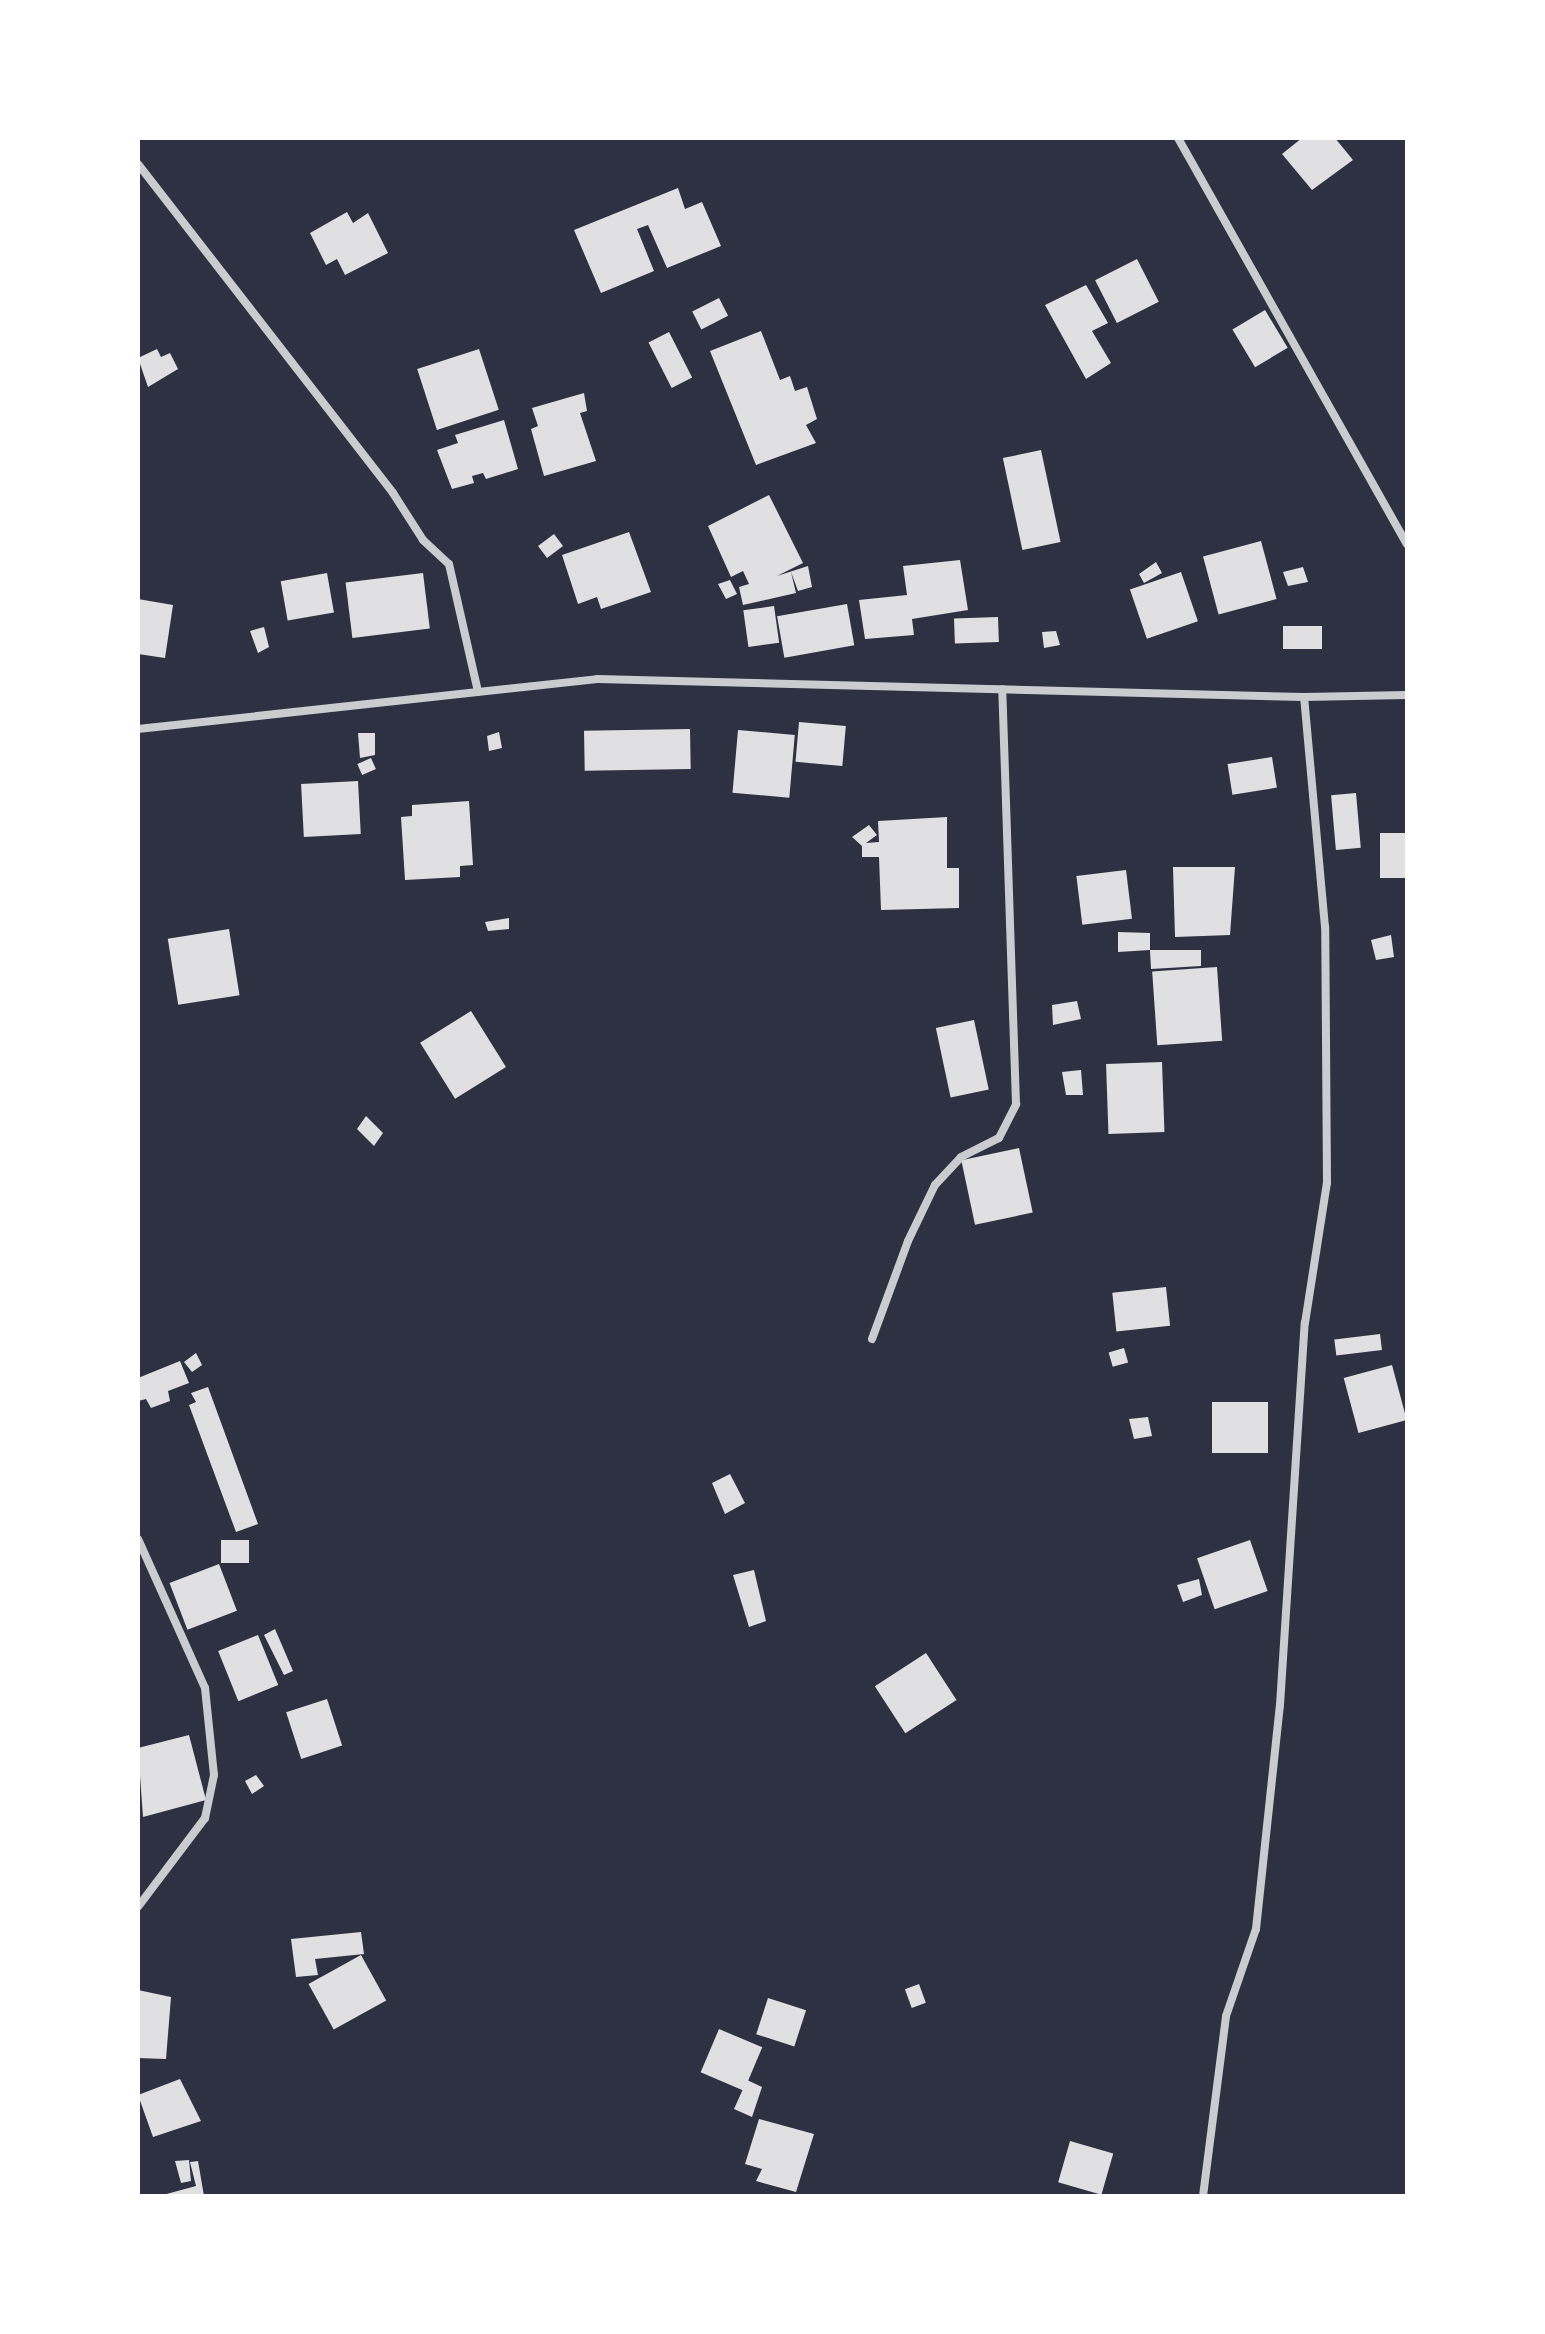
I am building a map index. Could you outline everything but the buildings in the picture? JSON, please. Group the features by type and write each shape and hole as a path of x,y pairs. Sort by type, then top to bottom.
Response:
{"street":[{"path":"1178,138 1407,544"},
{"path":"138,164 393,493 423,540 449,564 478,692"},
{"path":"138,729 597,679 1304,697 1407,695"},
{"path":"872,1339 908,1241 935,1185 961,1157 999,1138 1016,1104 1002,689"},
{"path":"1203,2196 1226,2016 1256,1929 1280,1705 1305,1323 1327,1183 1325,927 1304,697"},
{"path":"138,1539 205,1688 214,1775 205,1818 138,1907"}]}
